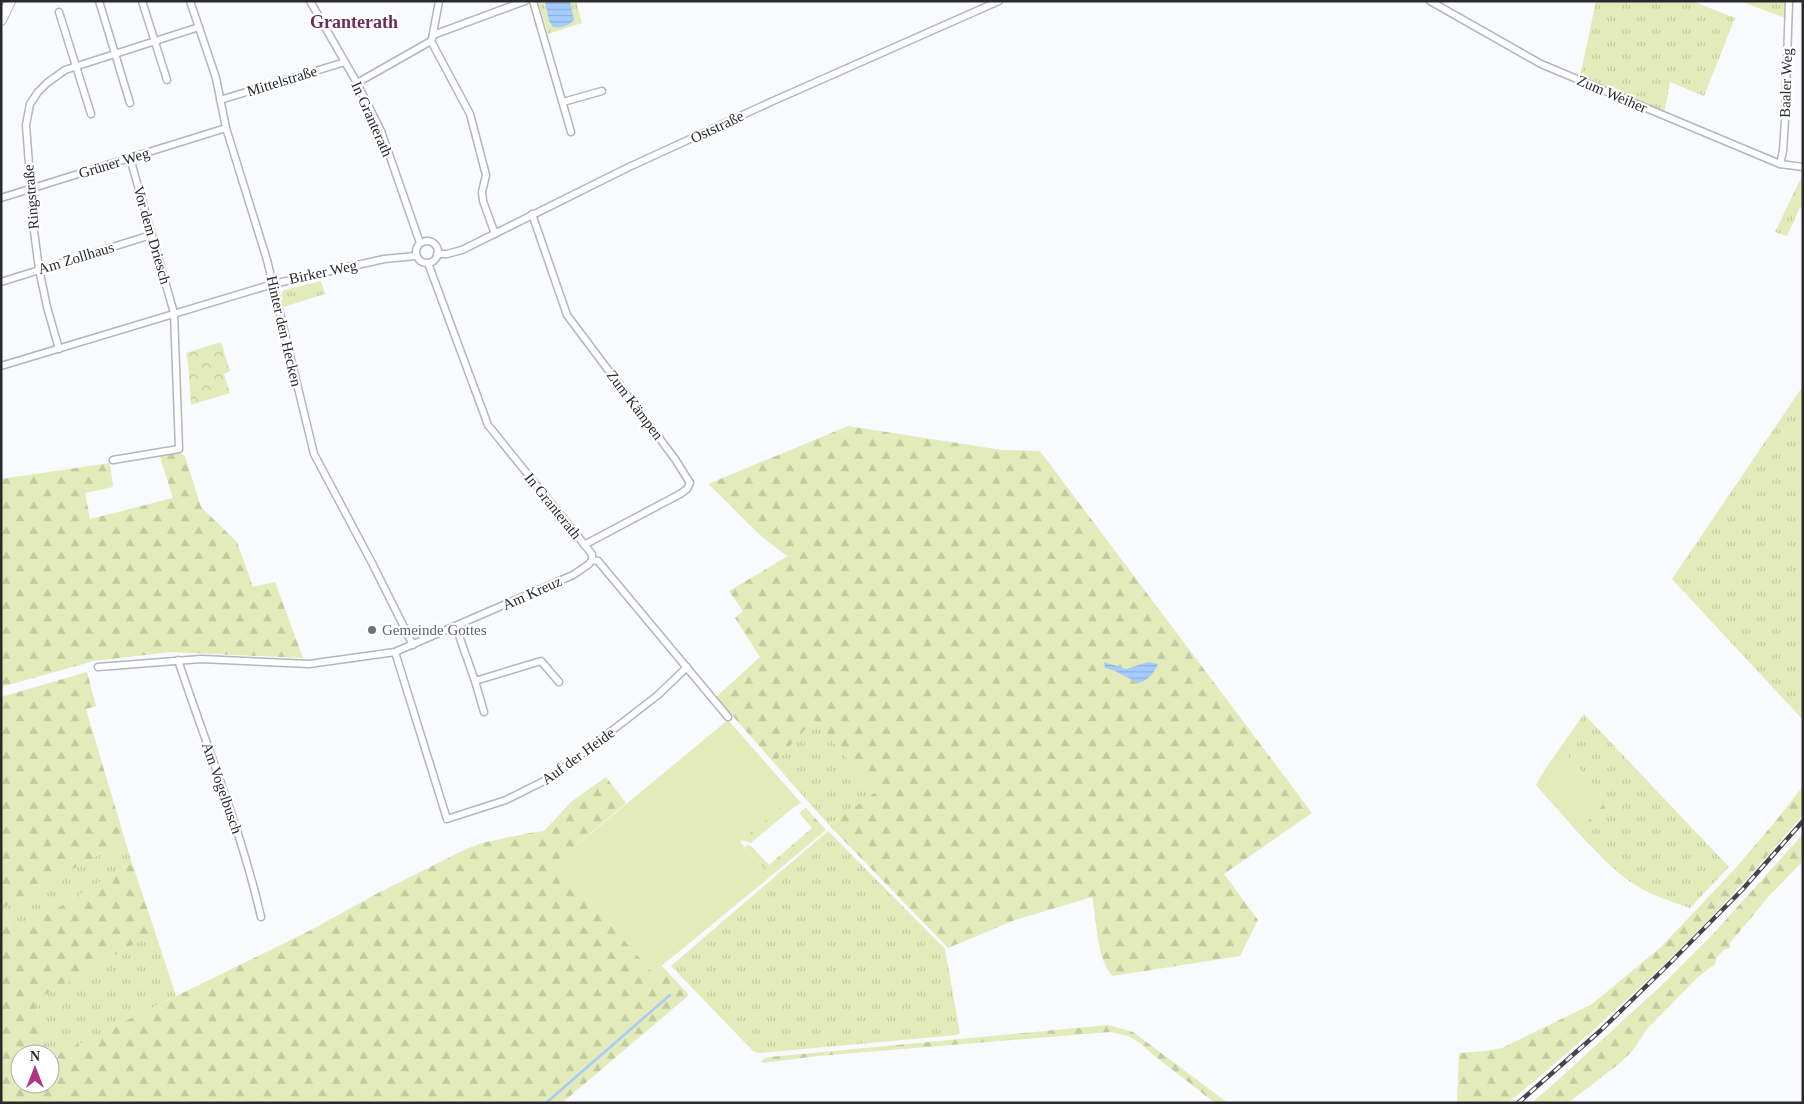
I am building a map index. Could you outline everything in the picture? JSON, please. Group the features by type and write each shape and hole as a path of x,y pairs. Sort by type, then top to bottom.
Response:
{"main road":[{"path":"1,20 10,1"}],"street":[{"path":"99,1 130,103"},
{"path":"142,1 167,80"},
{"name":"Hinter den Hecken","path":"190,1 216,78 226,128 267,260 314,454 372,563 413,646"},
{"name":"In Granterath","path":"310,1 357,83 381,130 420,243"},
{"path":"439,1 432,38 470,114 486,175 482,192 483,201 495,234"},
{"path":"357,83 432,38 525,1"},
{"path":"533,1 572,132"},
{"name":"Oststraße","path":"437,254 447,254 462,250 629,167 998,1"},
{"name":"Zum Weiher","path":"1430,1 1541,64 1780,164 1803,167"},
{"name":"Baaler Weg","path":"1780,164 1783,151 1789,1"},
{"path":"60,12 91,114"},
{"name":"Ringstraße","path":"59,349 39,269 26,138 26,120 30,104 47,82 76,65 198,27"},
{"name":"Mittelstraße","path":"220,100 345,62"},
{"path":"563,102 602,91"},
{"name":"Grüner Weg","path":"1,198 226,128"},
{"name":"Vor dem Driesch","path":"130,158 174,312"},
{"name":"Zum Kämpen","path":"532,214 567,315 675,459 690,483 687,489 680,494 584,545"},
{"name":"Am Zollhaus","path":"1,282 152,235"},
{"path":"426,241 436,247 437,254 434,260 428,263 422,262 416,256 420,243 426,241"},
{"name":"Birker Weg","path":"1,366 174,312 272,284 384,259 416,256"},
{"name":"In Granterath","path":"428,263 488,425 592,554 592,560 598,561 728,717"},
{"path":"112,460 179,449 174,312"},
{"name":"Am Kreuz","path":"413,646 573,575 592,560"},
{"path":"456,627 476,681 484,712"},
{"path":"98,667 201,659 309,664 395,652 413,646"},
{"name":"Auf der Heide","path":"395,652 447,818 506,800 552,777 658,695 687,667"},
{"name":"Am Vogelbusch","path":"178,660 236,829 253,883 261,917"},
{"path":"476,681 541,661 559,682"}],"green space":[{"path":"538,1 576,1 582,23 548,34"},
{"path":"1596,1 1692,1 1735,18 1704,96 1670,82 1664,114 1580,77"},
{"path":"1740,1 1785,2 1785,18"},
{"path":"1803,174 1803,208 1800,207 1787,236 1775,232"},
{"path":"321,281 325,294 283,307 281,295 284,290"},
{"path":"221,342 230,371 224,374 230,393 191,405 186,353"},
{"path":"1803,386 1803,720 1672,579"},
{"path":"848,426 1002,450 1040,451 1312,813 1224,874 1258,920 1240,956 1113,976 1107,969 1100,950 1092,897 1015,920 948,948 829,825 876,792 814,720 774,763 716,697 760,657 735,618 743,611 729,591 788,556 756,531 708,484"},
{"path":"177,451 185,456 201,507 237,542 253,587 275,582 303,658 170,652 94,661 1,687 1,479 110,463 113,487 85,493 90,519 173,498 159,454"},
{"path":"87,672 96,706 86,709 125,840 3,908 13,935 132,863 155,932 34,1001 46,1044 10,1044 10,1094 60,1094 60,1053 311,930 378,893 464,850 482,843 544,831 571,802 606,777 626,803 556,862 653,973 662,966 689,995 562,1103 1,1103 1,697"},
{"path":"1584,714 1729,867 1690,908 1666,900 1636,886 1611,866 1583,838 1612,805 1560,748"},
{"path":"728,720 794,795 740,842 771,876 653,973 556,862"},
{"path":"814,720 877,792 829,825 774,763"},
{"path":"1560,748 1612,805 1583,838 1536,785"},
{"path":"1560,760 1604,804 1578,832 1538,787"},
{"path":"1803,786 1803,815 1714,914 1614,1011 1508,1103 1457,1103 1459,1053 1502,1048 1592,1004 1661,947 1732,872"},
{"path":"794,795 801,803 751,843 742,840"},
{"path":"806,808 826,830 771,876 745,847 747,845 751,846 769,865 812,828 799,813"},
{"path":"828,831 945,949 960,1033 957,1035 754,1052 671,966"},
{"path":"1803,834 1803,861 1769,896 1730,943 1730,948 1724,950 1717,957 1715,964 1698,977 1647,1029 1633,1050 1620,1063 1568,1103 1531,1103 1662,985 1714,933"},
{"path":"125,840 132,863 13,935 3,908"},
{"path":"155,932 176,996 60,1054 60,1044 46,1044 34,1001"},
{"path":"1108,1025 1133,1032 1228,1103 1215,1103 1140,1043 1128,1036 1110,1032 818,1056 763,1063 761,1061 770,1057"}],"water":[{"path":"545,1 570,1 574,20 564,26 553,27 549,21"},
{"path":"1104,662 1126,669 1148,662 1158,664 1150,676 1138,683 1105,668"}],"waterway":[{"path":"546,1103 670,995"}],"railway":[{"path":"1518,1103 1600,1031 1671,962 1742,890 1803,821"}],"place":[{"name":"Gemeinde Gottes","path":"372,630"}],"district":[{"name":"Granterath","path":"354,22"}]}
